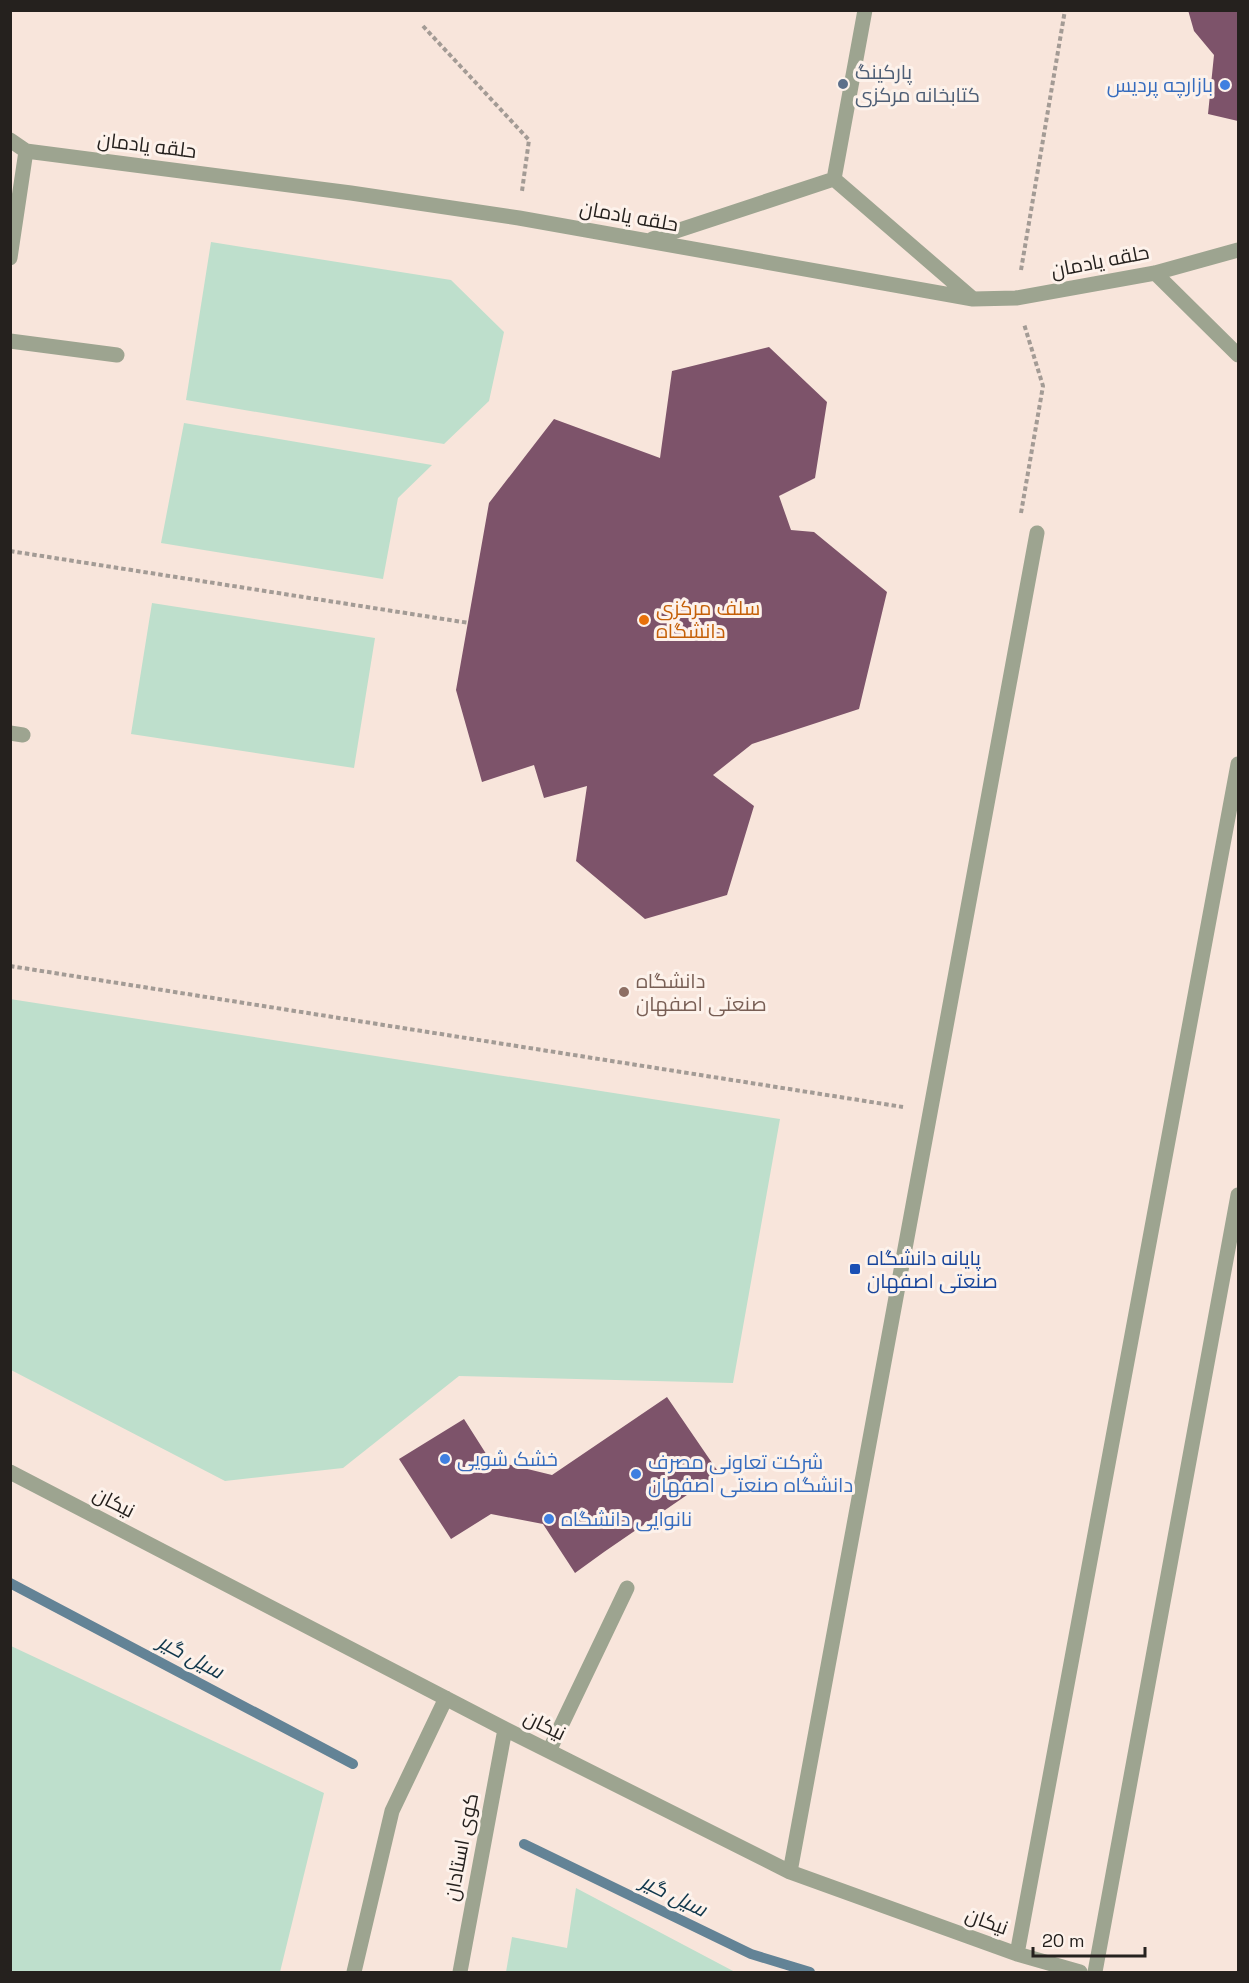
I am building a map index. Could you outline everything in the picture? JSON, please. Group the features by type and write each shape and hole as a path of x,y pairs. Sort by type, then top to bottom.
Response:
{"lane":[{"path":"834,179 865,10"},
{"name":"حلقه یادمان","path":"10,140 26,151 351,193 519,218 973,299 1016,298 1155,273 1239,250"},
{"path":"10,258 26,151"},
{"path":"648,240 834,179"},
{"path":"834,179 973,299"},
{"path":"1155,273 1239,355"},
{"path":"10,341 117,355"},
{"path":"790,1872 1037,533"},
{"path":"1017,1954 1239,764"},
{"path":"1095,1972 1239,1195"},
{"name":"نیکان","path":"10,1472 505,1729 790,1872 1017,1954 1080,1972"},
{"path":"549,1751 627,1588"},
{"path":"354,1972 392,1811 446,1698"},
{"name":"کوی استادان","path":"460,1972 505,1729"}],"path":[{"path":"1037,533 1017,530 1043,386 1016,298 1065,10"},
{"path":"423,26 529,140 519,218"},
{"path":"10,551 469,623"},
{"path":"10,966 931,1112"}],"shaded area":[{"name":"دانشگاه صنعتی اصفهان","path":"11,11 1238,11 1238,1972 11,1972"}],"green space":[{"path":"211,242 451,280 504,332 489,401 444,444 186,400"},
{"path":"184,423 432,465 398,498 383,579 161,543"},
{"path":"152,603 375,638 354,768 131,734"},
{"path":"10,999 780,1119 733,1383 459,1376 343,1468 225,1481 11,1370"},
{"path":"11,1646 324,1793 280,1972 11,1972"},
{"path":"576,1888 735,1972 506,1972 512,1937 567,1948"}],"building":[{"name":"بازارچه پردیس","path":"1188,10 1238,10 1238,121 1208,114 1214,55 1194,31"},
{"path":"769,347 827,402 815,478 779,496 791,530 814,532 887,592 859,709 752,744 713,775 754,806 727,895 645,919 576,861 587,786 544,798 534,765 482,782 456,690 489,503 554,419 660,458 672,371"},
{"path":"667,1397 719,1473 575,1573 543,1524 491,1514 451,1539 399,1459 464,1419 490,1460 552,1475"}],"waterway":[{"name":"سیل گیر","path":"10,1583 353,1764"},
{"name":"سیل گیر","path":"524,1844 751,1954 810,1972"}],"place":[{"name":"پارکینگ کتابخانه مرکزی","path":"843,84"},
{"name":"بازارچه پردیس","path":"1225,85"},
{"name":"سلف مرکزی دانشگاه","path":"644,620"},
{"name":"دانشگاه صنعتی اصفهان","path":"624,992"},
{"name":"پایانه دانشگاه صنعتی اصفهان","path":"855,1269"},
{"name":"خشک شویی","path":"445,1459"},
{"name":"شرکت تعاونی مصرف دانشگاه صنعتی اصفهان","path":"636,1474"},
{"name":"نانوایی دانشگاه","path":"549,1519"}]}
